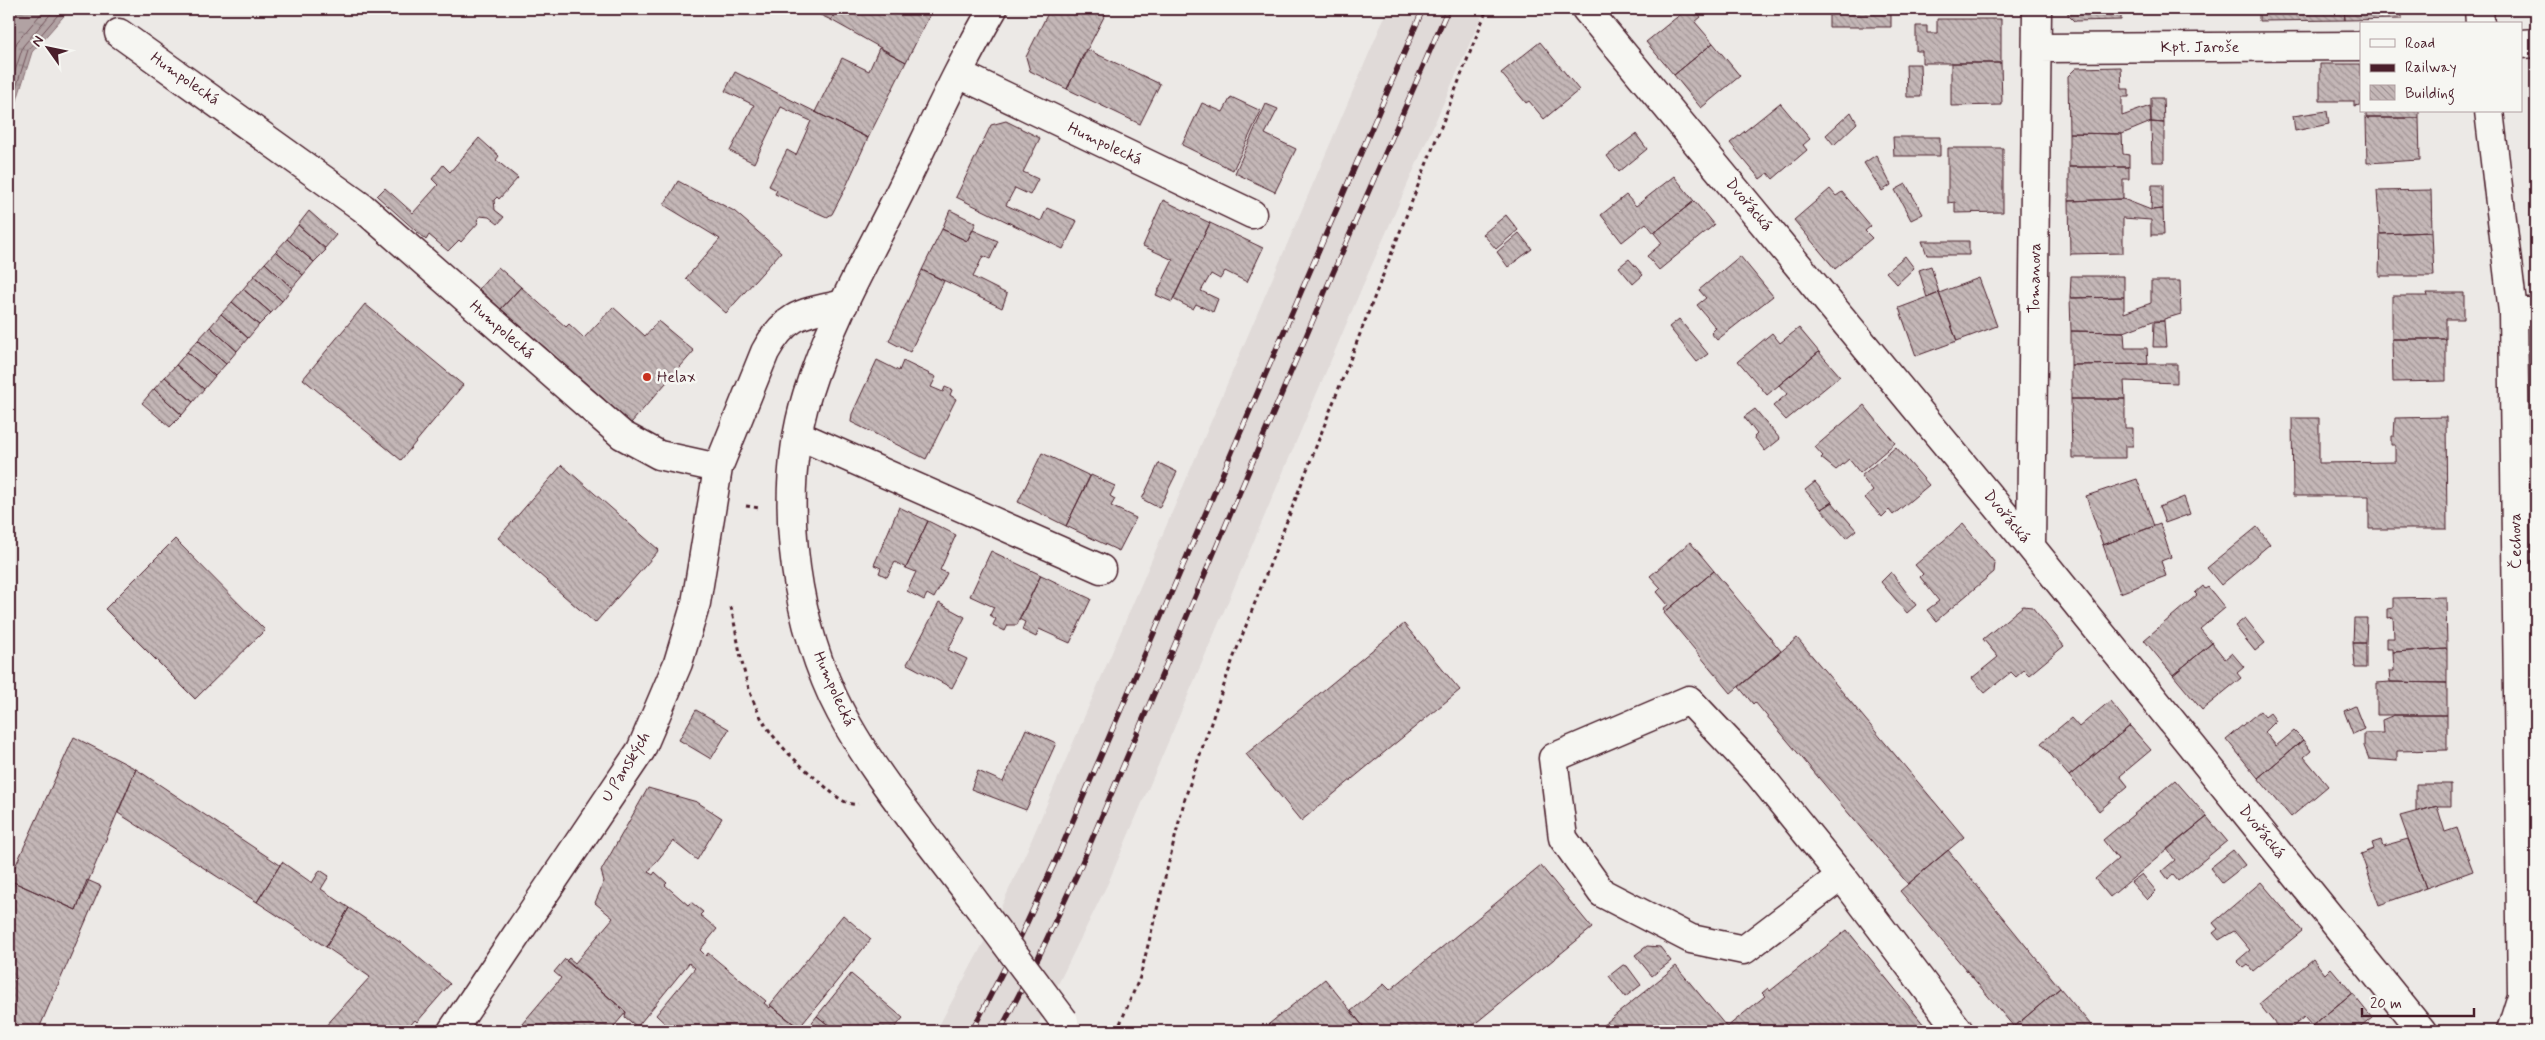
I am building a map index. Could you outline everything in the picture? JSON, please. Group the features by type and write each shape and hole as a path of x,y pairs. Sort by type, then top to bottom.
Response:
{"street":[{"name":"Humpolecká","path":"993,9 844,304 819,359 806,397 798,435 792,514 794,557 808,628 820,664 834,698 856,737 886,782 1067,1026"},
{"name":"Dvořácká","path":"1586,9 2031,547 2422,1031"},
{"name":"Tomanova","path":"2031,547 2037,9"},
{"path":"2479,9 2480,22"},
{"name":"Humpolecká","path":"120,33 363,208 622,435 659,455 718,468"},
{"path":"2522,44 2536,43"},
{"name":"Kpt. Jaroše","path":"2038,48 2360,46"},
{"name":"Humpolecká","path":"959,74 1252,214"},
{"name":"Čechova","path":"2490,112 2524,312 2522,996 2512,1031"},
{"path":"718,468 765,352 773,337 787,322 803,314 844,304"},
{"path":"798,435 1101,569"},
{"name":"U Panských","path":"452,1031 641,750 678,663 696,603 718,468"},
{"path":"1841,876 1744,950 1691,939 1602,894 1562,838 1553,758 1689,700 1758,773 1841,876 1959,1031"}],"path":[{"path":"1117,1031 1140,977 1185,798 1233,659 1487,9"},
{"path":"730,599 746,677 756,705 768,729 784,749 837,796 850,805 865,804"}],"shaded area":[{"path":"1388,9 1485,9 1363,285 1108,883 1035,1031 936,1031 990,931 1028,848"}],"water":[{"path":"9,9 70,9 32,52 9,126"}],"building":[{"path":"808,9 837,9 831,20"},
{"path":"837,9 933,9 906,62 831,20"},
{"path":"1050,9 1068,11 1069,9 1108,9 1067,89 1030,71 1026,57"},
{"path":"1687,9 1694,9 1701,17 1695,22 1713,43 1674,75 1646,42"},
{"path":"1891,9 1891,27 1829,27 1829,10"},
{"path":"2068,9 2121,9 2121,20 2074,21 2068,15"},
{"path":"2259,9 2344,9 2345,20 2259,21"},
{"path":"2344,9 2402,9 2402,19 2345,20"},
{"path":"1937,19 2001,19 2001,63 1922,63 1922,51 1916,51 1916,26 1927,26 1927,33 1937,33"},
{"path":"1540,42 1579,90 1544,119 1529,101 1526,103 1501,73"},
{"path":"1713,43 1740,76 1701,108 1674,75"},
{"path":"879,48 906,62 868,138 815,112 842,58 869,71"},
{"path":"1086,49 1160,84 1140,124 1067,89"},
{"path":"1951,63 2001,63 2002,105 1951,106"},
{"path":"1906,64 1920,64 1921,97 1907,97"},
{"path":"2320,64 2360,64 2360,105 2354,106 2354,101 2320,101"},
{"path":"2121,67 2122,89 2129,89 2129,97 2122,97 2122,116 2150,106 2151,122 2122,134 2069,133 2068,76 2076,68"},
{"path":"735,72 868,138 832,214 827,217 775,194 777,190 769,186 787,150 796,155 811,121 781,107 754,163 730,151 754,105 725,91"},
{"path":"1231,97 1261,111 1233,170 1182,145 1202,103 1223,112"},
{"path":"2151,98 2163,98 2164,123 2151,122"},
{"path":"1780,103 1810,139 1803,145 1807,150 1773,179 1768,173 1760,179 1730,143"},
{"path":"1266,104 1278,109 1265,134 1296,149 1275,192 1235,173"},
{"path":"2327,111 2329,124 2295,131 2293,116"},
{"path":"1851,112 1857,123 1834,145 1826,135"},
{"path":"2366,112 2419,112 2419,118 2366,118"},
{"path":"2366,118 2419,118 2420,160 2367,163"},
{"path":"1006,121 1040,138 1023,172 1038,179 1030,195 1015,188 1006,205 1041,221 1047,208 1077,221 1063,249 956,197 991,125"},
{"path":"2151,122 2164,123 2164,162 2152,162"},
{"path":"2069,133 2122,134 2123,154 2129,155 2129,167 2069,167"},
{"path":"1636,134 1647,149 1619,172 1607,156"},
{"path":"1893,137 1940,137 1940,156 1894,156"},
{"path":"479,138 499,156 496,160 518,178 499,199 497,197 494,200 495,210 504,217 498,224 489,217 480,216 477,220 479,222 461,242 459,240 448,251 429,235 426,240 377,196 385,188 413,213 438,185 432,179 443,165 450,172"},
{"path":"1948,148 2003,148 2003,212 1955,213 1955,202 1948,203"},
{"path":"1876,155 1891,185 1882,191 1864,163"},
{"path":"2069,167 2129,167 2129,179 2123,179 2123,199 2069,201"},
{"path":"1674,176 1694,201 1654,233 1646,223 1622,242 1601,215 1626,195 1636,206"},
{"path":"678,181 734,211 781,252 726,313 686,278 720,239 664,205"},
{"path":"1906,184 1923,214 1911,220 1895,190"},
{"path":"2152,185 2163,185 2163,209 2151,210"},
{"path":"1830,189 1836,196 1842,192 1871,226 1865,231 1872,238 1835,269 1794,220"},
{"path":"2431,190 2432,232 2380,234 2377,191"},
{"path":"2123,199 2151,210 2163,209 2164,235 2151,235 2151,220 2123,218 2123,253 2070,254 2069,201"},
{"path":"1163,200 1210,223 1172,302 1156,295 1173,260 1143,246"},
{"path":"1694,201 1714,225 1659,270 1647,256 1662,243 1654,233"},
{"path":"950,210 976,223 967,241 942,229"},
{"path":"309,211 336,235 325,248 298,225"},
{"path":"1506,215 1518,230 1496,249 1483,234"},
{"path":"1210,223 1263,248 1247,282 1225,271 1220,279 1211,274 1201,291 1218,299 1213,312 1196,304 1193,309 1173,299"},
{"path":"298,225 326,250 314,262 287,239"},
{"path":"942,229 967,241 973,230 998,241 990,259 983,256 973,277 1007,294 1002,308 922,270"},
{"path":"2432,232 2434,276 2379,276 2380,234"},
{"path":"1519,233 1532,249 1508,267 1497,252"},
{"path":"287,239 314,262 303,275 276,251"},
{"path":"1922,241 1969,241 1969,255 1927,255"},
{"path":"276,251 303,275 292,288 265,263"},
{"path":"1740,256 1773,296 1717,340 1711,333 1716,328 1697,305 1706,298 1699,290"},
{"path":"1905,256 1914,268 1897,284 1886,272"},
{"path":"1629,259 1643,275 1633,284 1619,267"},
{"path":"265,263 292,288 282,301 254,276"},
{"path":"1931,266 1939,293 1927,298 1919,270"},
{"path":"498,267 521,287 501,309 479,289"},
{"path":"922,270 944,281 910,352 889,341"},
{"path":"254,276 282,301 271,313 243,289"},
{"path":"2071,276 2124,276 2124,297 2070,298"},
{"path":"1979,278 1997,326 1957,341 1939,293"},
{"path":"2151,281 2180,281 2181,314 2164,319 2164,321 2153,321 2124,332 2071,331 2070,298 2124,297 2124,313 2151,303"},
{"path":"521,287 566,327 569,324 584,338 613,307 645,336 658,321 694,351 631,423 501,309"},
{"path":"243,289 271,313 259,325 232,302"},
{"path":"1939,293 1957,341 1916,356 1899,308"},
{"path":"2427,293 2464,293 2464,319 2446,319 2446,339 2392,339 2392,296 2428,296"},
{"path":"232,302 259,325 248,338 221,314"},
{"path":"365,304 463,385 401,460 303,379"},
{"path":"221,314 248,338 237,351 210,327"},
{"path":"1679,319 1708,354 1697,362 1669,327"},
{"path":"2164,321 2166,347 2153,347 2154,322"},
{"path":"210,327 237,351 226,364 198,340"},
{"path":"1799,328 1819,352 1767,395 1738,361 1772,333 1780,343"},
{"path":"2071,331 2124,332 2125,348 2147,348 2148,364 2071,365"},
{"path":"2392,339 2446,339 2446,381 2393,382"},
{"path":"198,340 226,364 215,376 187,352"},
{"path":"187,352 215,376 204,389 176,365"},
{"path":"1819,352 1840,376 1786,420 1773,406 1787,394 1779,385"},
{"path":"877,360 899,371 903,361 936,377 931,387 943,392 945,387 952,390 950,395 956,399 926,459 851,422 852,414"},
{"path":"2177,364 2177,383 2124,381 2125,399 2071,399 2071,365"},
{"path":"176,365 204,389 193,402 165,377"},
{"path":"165,377 193,402 182,415 154,389"},
{"path":"154,389 182,415 170,427 142,403"},
{"path":"2071,399 2125,399 2125,428 2133,428 2133,446 2125,446 2125,458 2072,458"},
{"path":"1864,405 1895,443 1860,473 1849,459 1836,470 1821,458 1823,456 1815,447"},
{"path":"1755,409 1780,439 1765,451 1754,437 1757,434 1744,417"},
{"path":"2446,417 2447,529 2369,529 2369,496 2293,496 2292,418 2319,418 2319,463 2395,462 2395,445 2391,445 2391,436 2394,436 2395,418"},
{"path":"1896,447 1929,485 1893,515 1889,510 1882,517 1865,498 1873,491 1861,476"},
{"path":"1042,453 1090,476 1066,526 1018,502"},
{"path":"1159,463 1177,472 1159,508 1142,499"},
{"path":"562,465 659,550 595,623 498,538"},
{"path":"1091,475 1115,486 1110,496 1115,499 1111,506 1136,518 1119,551 1066,526"},
{"path":"2137,479 2154,526 2103,545 2086,496"},
{"path":"1815,482 1832,502 1821,509 1805,490"},
{"path":"2184,497 2190,514 2165,523 2159,507"},
{"path":"1832,502 1856,530 1846,538 1821,509"},
{"path":"899,507 928,521 906,568 895,562 887,577 879,573 881,568 874,565"},
{"path":"928,521 956,535 940,570 947,573 934,598 927,594 924,600 907,591 916,572 906,568"},
{"path":"1963,524 1995,563 1994,572 1936,621 1927,610 1939,601 1920,577 1923,574 1915,565"},
{"path":"2160,524 2171,557 2161,561 2166,576 2120,593 2103,545"},
{"path":"2257,527 2270,544 2221,585 2207,568"},
{"path":"175,539 265,630 195,699 105,609"},
{"path":"1690,542 1714,571 1665,612 1663,609 1668,605 1657,592 1661,588 1650,576"},
{"path":"991,551 1041,575 1017,625 1008,625 1005,631 993,625 996,619 990,615 994,607 970,596"},
{"path":"1714,571 1781,651 1731,693 1664,613"},
{"path":"1891,572 1916,605 1907,613 1881,582"},
{"path":"1041,575 1091,599 1070,643 1039,629 1036,637 1022,630 1025,622 1019,619"},
{"path":"2203,586 2205,589 2208,587 2225,608 2200,629 2212,643 2173,675 2144,640 2197,595 2195,593"},
{"path":"2446,597 2447,649 2393,652 2393,649 2387,649 2387,638 2394,638 2393,617 2387,618 2387,609 2393,608 2393,598"},
{"path":"939,603 965,617 948,650 967,659 952,688 907,664"},
{"path":"2023,606 2032,607 2064,646 2029,675 2024,670 2016,677 2011,672 1985,693 1972,678 1998,657 1983,639"},
{"path":"2245,618 2265,643 2255,651 2235,626"},
{"path":"2354,618 2367,618 2366,643 2353,643"},
{"path":"1404,624 1460,690 1301,821 1246,754"},
{"path":"1797,638 1964,837 1908,884 1755,702 1753,704 1739,687"},
{"path":"2212,643 2225,659 2232,653 2244,667 2237,673 2241,678 2202,710 2173,675"},
{"path":"2353,643 2366,643 2366,668 2355,668"},
{"path":"2447,649 2447,683 2390,682 2389,671 2394,671 2393,652"},
{"path":"2377,683 2447,683 2447,715 2377,715"},
{"path":"2110,701 2130,726 2069,776 2041,743 2071,718 2079,727"},
{"path":"2355,706 2364,729 2353,734 2344,711"},
{"path":"696,710 729,729 711,759 679,740"},
{"path":"2260,711 2265,717 2270,713 2276,721 2265,732 2276,746 2294,731 2303,740 2258,778 2226,739"},
{"path":"2394,715 2447,715 2447,750 2397,751 2397,761 2369,759 2364,746 2364,733 2383,733 2382,720"},
{"path":"2130,726 2151,750 2120,776 2128,786 2099,811 2069,776"},
{"path":"1026,729 1056,743 1026,810 971,789 978,771 1003,782"},
{"path":"74,737 136,769 76,910 9,880"},
{"path":"2303,740 2311,751 2304,757 2328,786 2291,817 2258,778"},
{"path":"136,769 280,865 257,902 118,813"},
{"path":"2175,780 2207,817 2110,897 2095,879 2118,859 2103,840"},
{"path":"2416,784 2451,784 2451,806 2437,806 2416,812"},
{"path":"648,788 697,802 722,818 697,860 673,841 648,872 653,875 655,872 667,883 665,885 688,905 691,902 703,912 700,915 717,929 700,950 706,956 708,953 766,1001 764,1003 770,1008 771,1006 797,1026 794,1031 673,1031 656,1015 695,968 689,963 637,1027 625,1017 626,1012 566,961 569,958 575,963 613,918 595,903 604,881 601,871"},
{"path":"2437,806 2445,832 2457,828 2473,871 2426,888 2400,816"},
{"path":"2207,817 2227,841 2178,881 2173,875 2168,879 2162,871 2175,860 2167,849"},
{"path":"2408,839 2426,888 2379,905 2361,854 2374,849 2372,843 2381,840 2383,846"},
{"path":"1948,850 2060,988 2014,1027 1900,891"},
{"path":"2233,850 2245,865 2222,883 2210,868"},
{"path":"282,862 312,883 320,870 329,876 321,889 349,908 326,947 257,902"},
{"path":"1541,866 1592,928 1466,1031 1367,1031 1351,1011 1384,984 1390,990"},
{"path":"2142,874 2156,891 2147,900 2131,882"},
{"path":"9,880 76,910 87,880 101,886 38,1031 9,1031"},
{"path":"2261,882 2302,931 2253,971 2248,965 2244,968 2237,961 2250,950 2234,931 2219,940 2213,933 2218,929 2213,923"},
{"path":"349,908 404,945 450,984 417,1022 415,1020 405,1031 325,1031 323,1029 370,977 326,947"},
{"path":"843,915 871,939 799,1028 770,1005"},
{"path":"1847,930 1929,1031 1730,1031 1727,1027 1765,996 1762,993 1768,988 1770,991"},
{"path":"1647,946 1660,947 1671,961 1652,976 1635,955"},
{"path":"565,959 626,1012 610,1031 516,1031 561,978 554,972"},
{"path":"2313,959 2325,974 2331,968 2352,993 2312,1026 2304,1017 2288,1031 2281,1031 2259,1004"},
{"path":"1623,965 1627,966 1641,985 1625,997 1609,976"},
{"path":"1676,966 1730,1031 1596,1031"},
{"path":"851,974 903,1018 892,1031 836,1031 817,1016"},
{"path":"1325,979 1367,1031 1266,1031 1264,1028"},
{"path":"2060,988 2096,1031 2018,1031 2014,1027"},
{"path":"2352,993 2372,1018 2356,1031 2316,1031 2312,1026"},
{"path":"817,1016 836,1031 805,1031"}],"railway":[{"path":"972,1031 1017,944 1056,860 1423,9"},
{"path":"1000,1031 1039,956 1078,872 1333,273 1448,9"}],"place":[{"name":"Helax","path":"647,377"}]}
